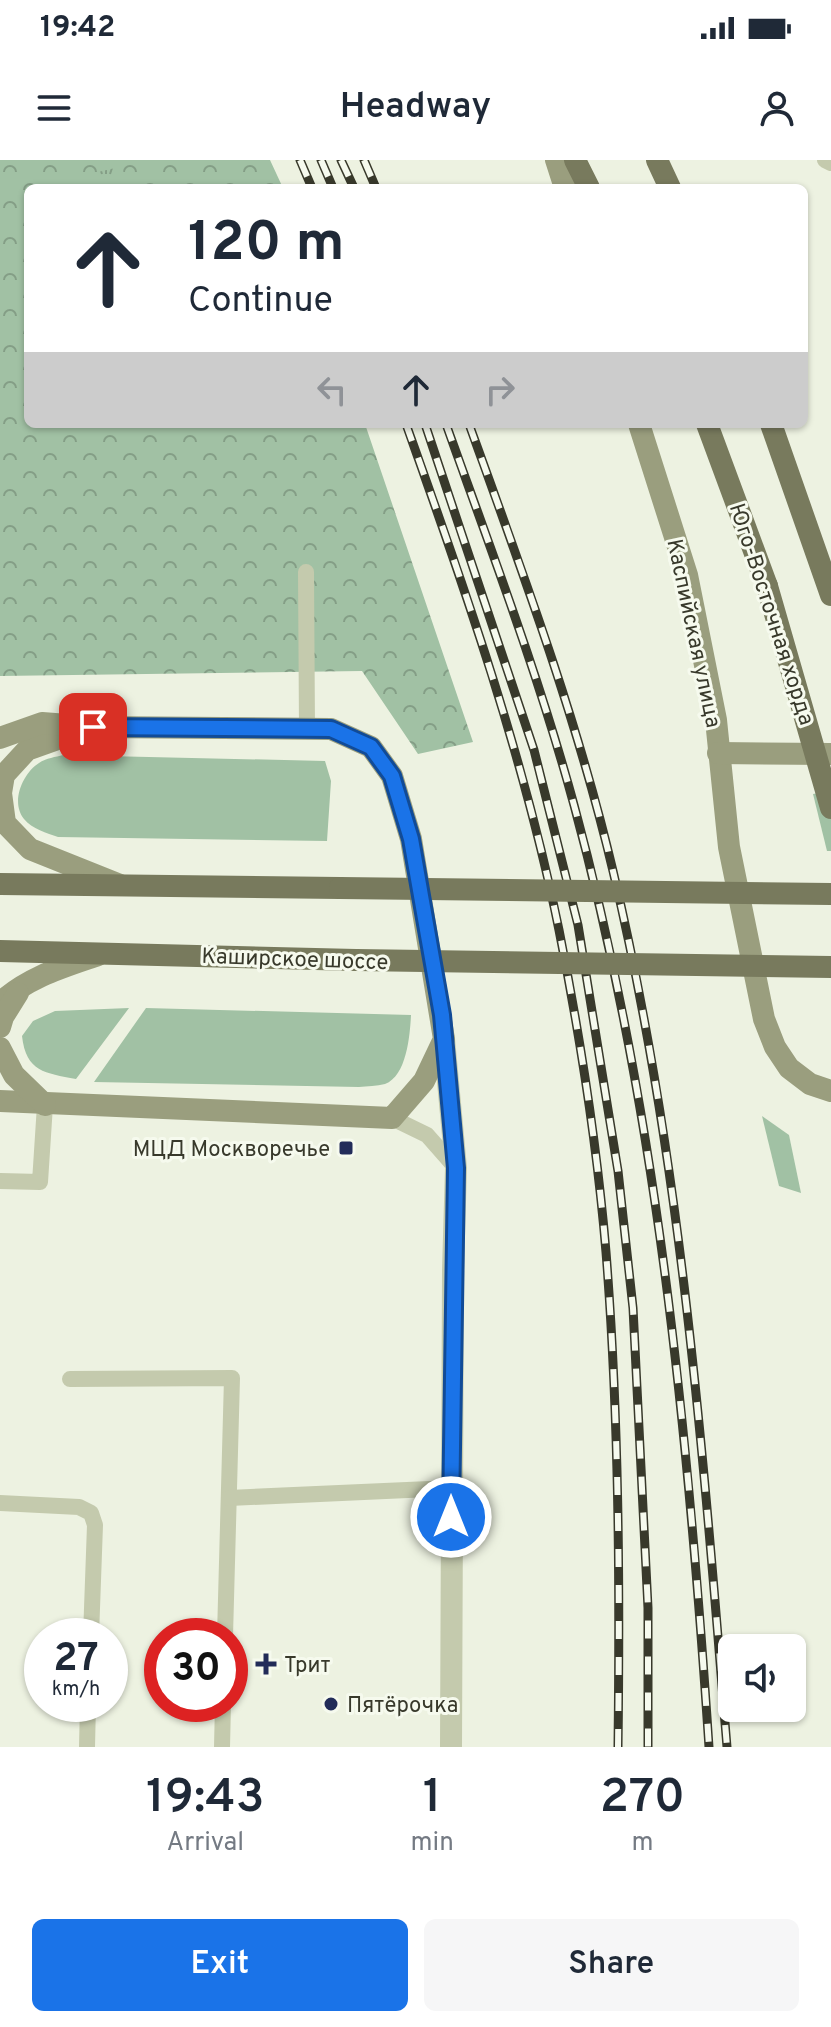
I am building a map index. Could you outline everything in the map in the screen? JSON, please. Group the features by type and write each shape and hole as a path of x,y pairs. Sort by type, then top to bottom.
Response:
{"main road":[{"path":"556,160 564,184"},
{"path":"575,160 587,184"},
{"path":"657,160 668,184"},
{"name":"Каспийская улица","path":"640,428 687,575 716,720 729,847 764,1019 775,1047 789,1068 810,1084 831,1091"},
{"name":"Юго-Восточная хорда","path":"708,428 767,586 831,808"},
{"path":"772,428 831,595"},
{"path":"0,738 42,723 93,727 331,729 371,747 392,776 411,839 444,1039 424,1081 392,1118 0,1101"},
{"path":"93,727 27,750 4,775 1,793 5,823 30,849 125,887"},
{"path":"718,753 831,754"},
{"path":"0,884 831,894"},
{"name":"Каширское шоссе","path":"0,951 831,967"},
{"path":"0,1003 28,982 106,952"},
{"path":"0,1027 3,1017 28,982"},
{"path":"0,1048 14,1075 45,1105"}],"street":[{"path":"444,1039 456,1168 451,1747"}],"lane":[{"path":"825,160 831,163"},
{"path":"306,572 307,729"},
{"path":"0,1181 40,1182 45,1105"},
{"path":"392,1118 427,1135 456,1168"},
{"path":"70,1379 232,1378 226,1618"},
{"path":"229,1498 452,1488"},
{"path":"0,1503 79,1507 91,1513 95,1525 92,1618"},
{"path":"87,1747 88,1722"},
{"path":"222,1747 223,1722"}],"green space":[{"path":"0,160 270,160 281,184 24,184 24,428 366,428 473,742 418,754 362,671 0,676"},
{"path":"115,168 131,175 137,184 52,184"},
{"path":"63,755 325,761 331,781 327,841 58,837 24,819 18,796 33,768 45,760"},
{"path":"831,791 831,851 827,851 813,794"},
{"path":"129,1008 76,1079 39,1069 24,1048 22,1036 33,1021 55,1011"},
{"path":"146,1008 411,1015 403,1064 392,1080 382,1085 94,1082"},
{"path":"762,1116 789,1135 801,1193 779,1186"}],"railway":[{"path":"300,160 310,184"},
{"path":"321,160 331,184"},
{"path":"341,160 352,184"},
{"path":"364,160 374,184"},
{"path":"407,428 471,611 529,801 559,930 581,1050 602,1212 614,1376 619,1561 618,1747"},
{"path":"426,428 534,750 578,925 618,1171 633,1308 648,1608 648,1747"},
{"path":"447,428 546,709 603,920 627,1037 648,1154 679,1391 709,1747"},
{"path":"470,428 583,757 613,871 636,979 673,1197 686,1306 709,1526 727,1747"}],"place":[{"name":"МЦД Москворечье","path":"346,1148"},
{"name":"Трит","path":"266,1664"},
{"name":"Пятёрочка","path":"331,1704"}],"route":[{"path":"93,727 331,729 371,747 392,776 411,839 442,1015 456,1168 451,1517"}]}
